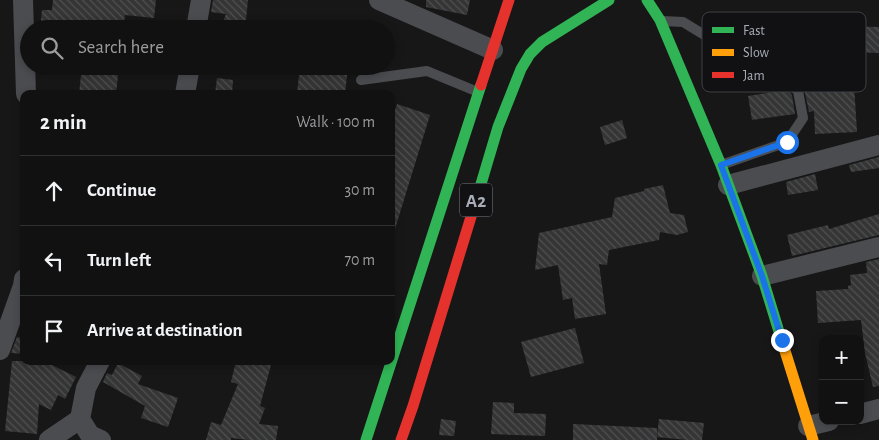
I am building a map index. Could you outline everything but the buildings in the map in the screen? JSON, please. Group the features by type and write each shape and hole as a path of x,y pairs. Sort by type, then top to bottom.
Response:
{"main road":[{"name":"A2","path":"401,440 413,406 468,176 479,93 509,0"},
{"path":"646,0 660,20 721,165 762,276 811,433"},
{"name":"A2","path":"395,365 468,176 502,119 521,69 530,54 542,42 602,1"},
{"name":"A2","path":"366,440 395,365"}],"street":[{"path":"23,0 24,20"},
{"path":"198,20 201,0"},
{"path":"379,0 493,50"},
{"path":"25,75 26,90"},
{"path":"186,90 188,75"},
{"path":"728,185 879,145"},
{"path":"762,276 879,247"},
{"path":"0,350 20,294"},
{"path":"98,365 86,388 80,418 90,435 101,440"},
{"path":"864,413 879,409"},
{"path":"49,440 80,418"},
{"path":"811,433 823,425"}],"lane":[{"path":"660,20 683,22 702,34"},
{"path":"361,80 427,71 479,93"},
{"path":"721,165 787,142 803,118 798,92"}],"traffic: fast":[{"path":"478,194 498,127 521,69 530,54 542,42 609,0"},
{"path":"647,0 660,20 721,165 762,276 780,335"},
{"path":"395,350 481,85"},
{"path":"366,440 390,365"}],"traffic: slow":[{"path":"780,335 813,440"}],"traffic: jam":[{"path":"481,85 509,0"},
{"path":"401,440 478,194"}],"route":[{"path":"782,340 762,276 721,165 787,142"}]}
